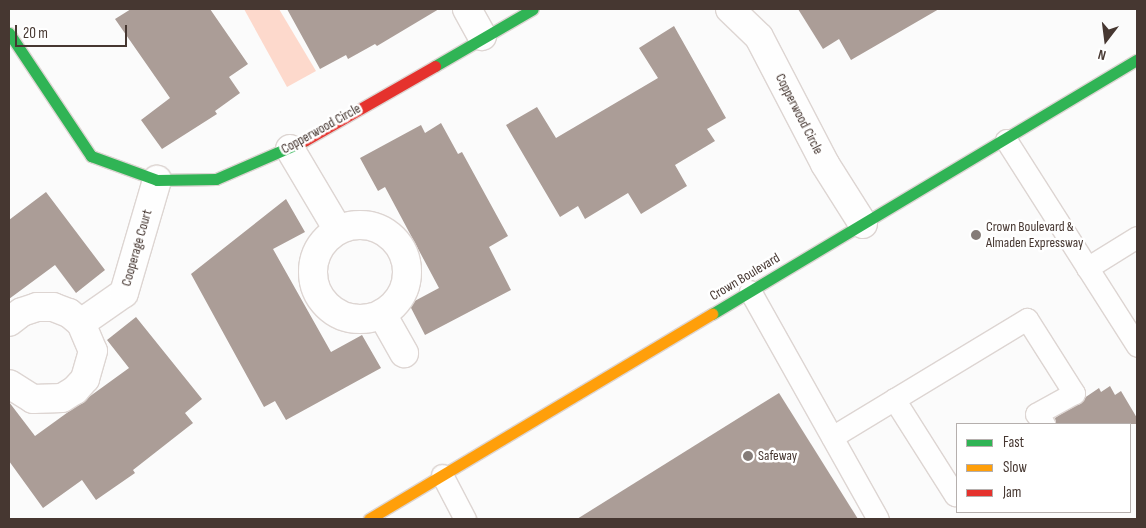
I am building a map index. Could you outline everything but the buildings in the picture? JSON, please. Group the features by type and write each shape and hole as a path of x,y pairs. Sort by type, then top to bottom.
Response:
{"street":[{"path":"467,9 482,36"},
{"name":"Copperwood Circle","path":"9,33 91,156 157,180 216,179 290,149 482,36 533,9"},
{"name":"Copperwood Circle","path":"730,9 759,37 825,164 863,224"},
{"name":"Crown Boulevard","path":"369,519 1137,60"},
{"path":"290,149 338,230"},
{"name":"Cooperage Court","path":"81,323 124,293 157,180"},
{"path":"367,225 381,230 402,250 407,279 394,305 382,314 367,318 350,318 335,311 323,300 316,286 313,270 316,254 325,240 338,230 367,225"},
{"path":"9,322 37,307 53,307 69,313 81,323 89,336 92,358 85,379 75,390 54,399 33,400 9,384"},
{"path":"382,314 404,353"}],"lane":[{"path":"1006,140 1137,346"},
{"path":"1088,268 1137,237"},
{"path":"750,291 878,519"},
{"path":"832,437 1027,319 1074,393 1036,414 1043,423"},
{"path":"894,399 956,494"},
{"path":"442,475 465,519"}],"shaded area":[{"path":"244,9 279,9 316,71 287,87"}],"traffic: fast":[{"path":"435,66 533,9"},
{"path":"9,33 91,156 157,180 216,179 304,141"},
{"path":"712,314 1137,60"}],"traffic: slow":[{"path":"369,519 712,314"}],"traffic: jam":[{"path":"304,141 435,66"}],"place":[{"name":"Crown Boulevard & Almaden Expressway","path":"976,235"},
{"name":"Safeway","path":"748,456"}]}
